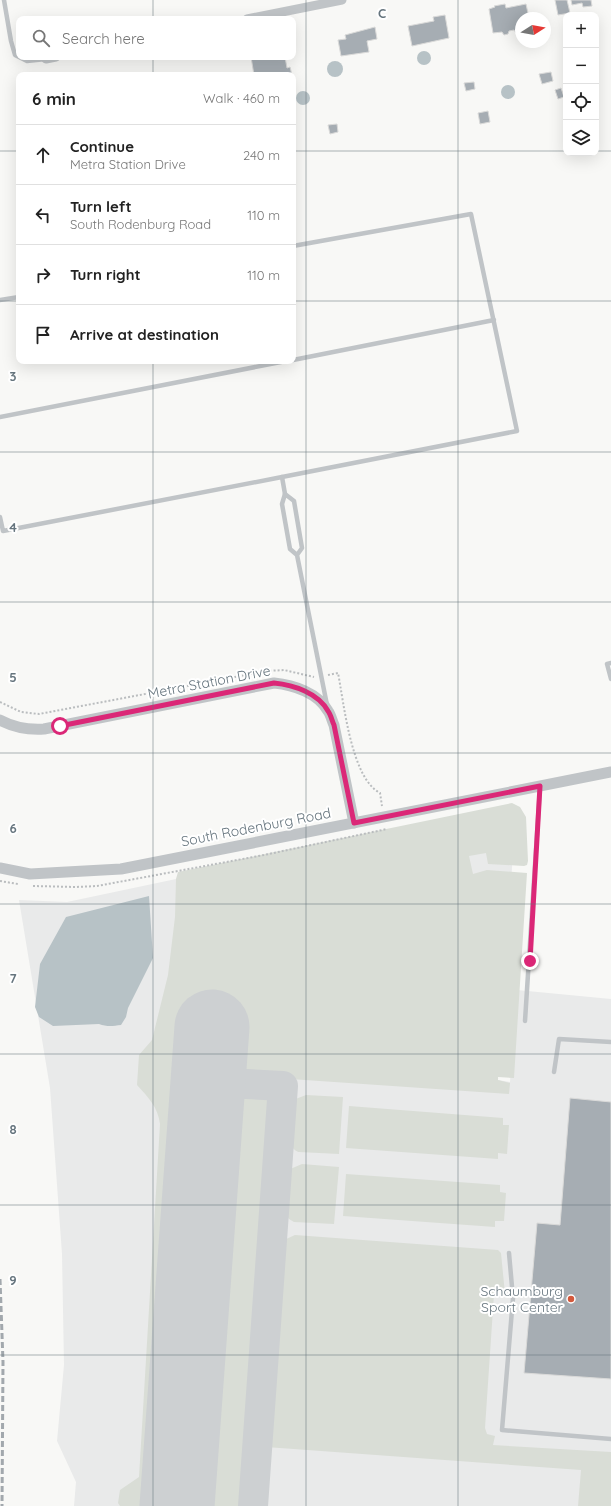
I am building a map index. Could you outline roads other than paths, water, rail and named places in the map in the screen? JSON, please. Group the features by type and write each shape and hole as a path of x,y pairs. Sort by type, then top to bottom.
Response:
{"street":[{"path":"262,16 342,0"},
{"name":"Metra Station Drive","path":"0,720 11,726 28,730 44,729 274,683 287,684 317,698 328,710 334,725 354,823"},
{"name":"South Rodenburg Road","path":"0,868 30,874 121,869 611,772"}],"lane":[{"path":"4,0 11,41 16,56"},
{"path":"25,60 36,60"},
{"path":"0,516 3,531 517,431 472,214 296,245"},
{"path":"0,300 16,297"},
{"path":"296,359 494,320"},
{"path":"0,417 271,364"},
{"path":"282,477 285,494 282,504 290,549 297,555 328,710"},
{"path":"285,494 294,501 302,548 297,555"},
{"path":"611,663 607,664 611,680"},
{"path":"525,1021 540,786"},
{"path":"554,1072 559,1039 611,1042"},
{"path":"509,1253 513,1298 502,1430 611,1439"}],"railway":[{"path":"0,1279 3,1362 2,1506"}],"place":[{"name":"Schaumburg Sport Center","path":"571,1299"}]}
